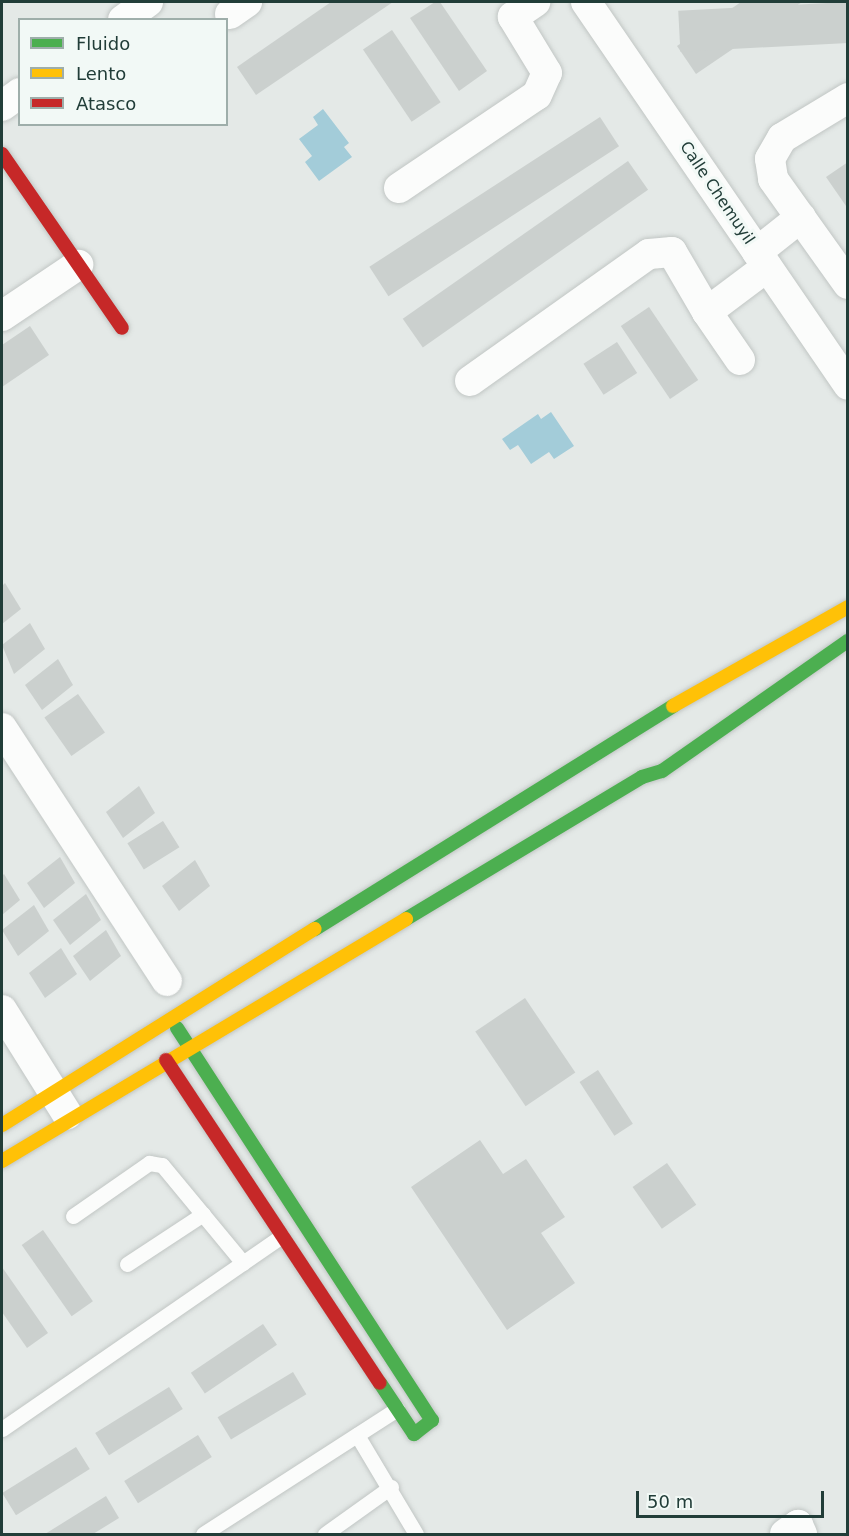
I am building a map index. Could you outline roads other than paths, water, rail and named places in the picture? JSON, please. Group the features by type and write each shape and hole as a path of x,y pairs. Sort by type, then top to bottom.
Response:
{"main road":[{"path":"2,154 122,328"},
{"path":"2,1125 630,731 848,606"},
{"path":"2,1161 166,1060 642,777 662,771 848,641"},
{"path":"166,1060 414,1434 432,1420 188,1047 172,1019"}],"street":[{"path":"126,18 148,2"},
{"name":"Calle Chemuyil","path":"586,2 848,385"},
{"path":"399,188 537,95 547,73 516,7"},
{"path":"2,106 18,94"},
{"path":"848,98 782,138 770,159 773,179 848,284"},
{"path":"707,312 762,259 801,217"},
{"path":"470,381 649,254 672,252 707,312 740,360"},
{"path":"2,316 78,265"},
{"path":"2,728 167,981"},
{"path":"2,1010 70,1120"},
{"path":"785,1534 798,1525 802,1534"}],"lane":[{"path":"73,1216 149,1163 162,1165 243,1263"},
{"path":"127,1264 203,1215"},
{"path":"2,1429 282,1236"},
{"path":"203,1534 397,1409"},
{"path":"357,1435 391,1487 416,1534"},
{"path":"325,1534 391,1487"}],"water":[{"path":"323,109 349,143 344,147 352,157 319,181 305,162 312,156 299,139 318,125 313,117"},
{"path":"551,412 574,446 554,459 549,452 531,464 518,445 510,450 502,439 538,414 541,419"}]}
